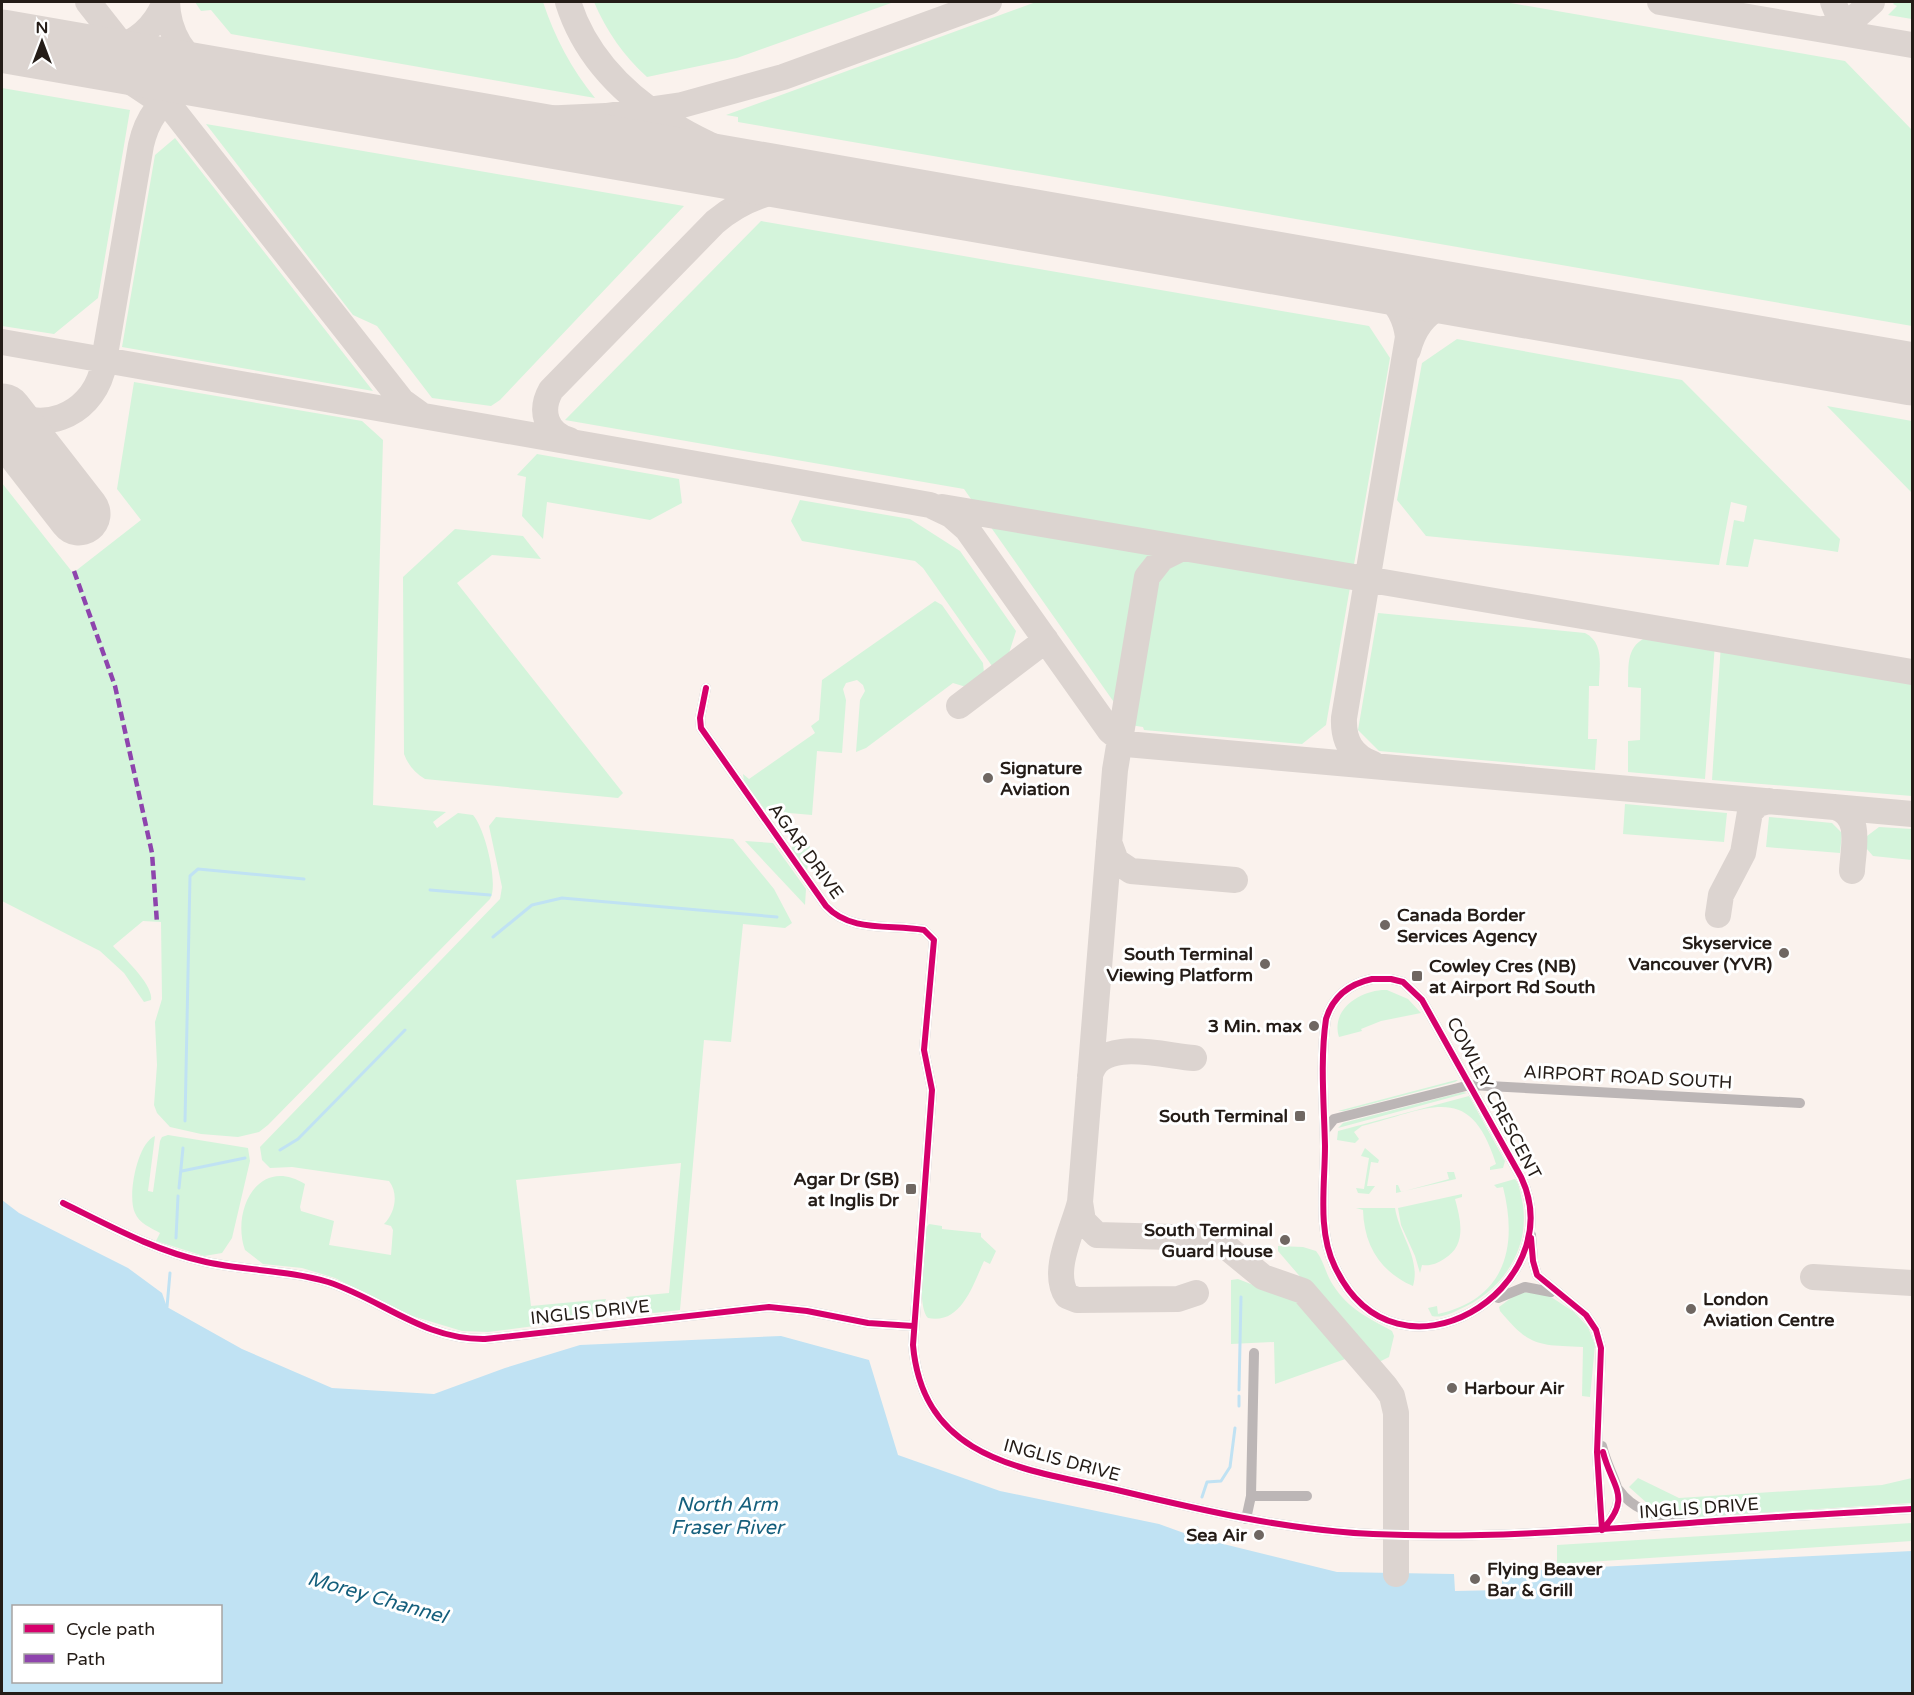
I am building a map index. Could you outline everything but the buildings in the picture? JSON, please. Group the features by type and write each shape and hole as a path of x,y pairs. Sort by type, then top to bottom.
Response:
{"street":[{"name":"AGAR DRIVE","path":"706,688 700,721 703,732 826,906 851,923 924,930 934,940 924,1050 932,1090 913,1326"},
{"name":"COWLEY CRESCENT","path":"1391,979 1403,982 1429,1009 1470,1085 1525,1186 1530,1214 1518,1264 1505,1285 1487,1304 1452,1322 1420,1327 1390,1321 1357,1298 1338,1273 1328,1248 1325,1231 1324,1135 1326,1018 1338,997 1359,983 1391,979"},
{"name":"AIRPORT ROAD SOUTH","path":"1324,1135 1326,1127 1334,1119 1470,1085 1800,1103"},
{"name":"INGLIS DRIVE","path":"63,1203 166,1251 208,1262 329,1282 421,1327 463,1338 484,1339 769,1307 792,1308 868,1323 913,1326 914,1359 925,1395 949,1429 972,1448 1022,1468 1246,1519 1370,1534 1493,1535 1912,1509"},
{"path":"1530,1214 1534,1268 1541,1280 1586,1316 1599,1340 1602,1359 1597,1452 1602,1530"},
{"path":"1487,1304 1525,1287 1539,1287 1559,1295"},
{"path":"1246,1519 1251,1496 1254,1353"},
{"path":"1598,1431 1607,1466 1624,1498 1645,1511 1675,1519 1705,1522"},
{"path":"1602,1530 1618,1509 1620,1498 1616,1485"},
{"path":"1251,1496 1306,1496"}],"green space":[{"path":"195,2 543,2 564,52 595,98 231,34 211,10 201,11"},
{"path":"594,2 894,2 737,58 647,77 616,42"},
{"path":"1036,2 1505,2 1845,61 1912,130 1912,326 738,122 738,117 726,115"},
{"path":"1912,2 1912,19 1888,15 1897,6 1893,4"},
{"path":"2,88 130,110 98,298 54,334 2,326"},
{"path":"206,124 684,206 500,400 491,406 432,398 377,326 353,315"},
{"path":"175,138 373,391 122,347 155,155"},
{"path":"761,221 1369,326 1390,358 1326,725 1302,744 1144,730 1143,727 1130,725 964,489 565,420"},
{"path":"1457,339 1682,380 1840,539 1838,552 1754,539 1748,567 1726,565 1734,520 1744,522 1747,506 1731,502 1719,565 1426,536 1397,500 1422,363"},
{"path":"134,382 362,421 383,440 373,805 446,812 433,822 437,828 458,813 473,815 482,832 492,870 493,882 490,899 268,1125 259,1132 238,1137 201,1134 170,1127 157,1113 154,1105 157,1065 155,1022 162,999 161,922 143,921 113,946 148,987 151,1000 144,1002 124,973 100,951 2,901 2,483 73,573 141,520 117,489"},
{"path":"1827,406 1912,421 1912,493"},
{"path":"537,454 679,479 682,503 650,520 547,502 543,539 522,516 526,477 517,475"},
{"path":"800,500 910,519 960,551 1016,631 1009,653 992,666 923,568 915,561 802,541 791,521"},
{"path":"455,529 523,536 541,559 492,555 457,583 623,793 618,798 425,779 408,762 404,754 403,577"},
{"path":"935,601 942,605 983,663 984,673 966,687 953,683 866,748 856,752 860,700 865,691 863,685 857,680 846,683 843,689 846,700 842,753 817,751 812,815 766,811 744,781 743,774 749,779 815,733 811,726 819,720 822,680"},
{"path":"1378,613 1585,633 1591,637 1596,643 1600,656 1599,686 1589,686 1588,739 1597,739 1595,770 1379,751 1358,730"},
{"path":"1645,638 1715,644 1705,779 1628,772 1628,741 1640,740 1641,688 1628,687 1629,659 1634,647"},
{"path":"1721,644 1912,663 1912,796 1712,780"},
{"path":"1625,804 1727,813 1724,842 1623,834"},
{"path":"496,817 733,839 774,889 792,923 785,928 743,924 731,1042 704,1040 680,1310 654,1313 633,1309 626,1297 669,1293 681,1163 516,1180 531,1306 606,1299 601,1311 580,1320 488,1332 462,1331 409,1315 335,1278 302,1268 263,1264 245,1250 242,1219 245,1204 252,1192 262,1182 274,1177 288,1177 305,1184 301,1211 334,1221 329,1245 391,1255 393,1230 391,1226 384,1224 391,1214 395,1197 389,1181 292,1167 270,1168 262,1160 260,1147 500,899 502,887 489,826"},
{"path":"1769,817 1832,823 1842,833 1840,853 1766,847"},
{"path":"1879,827 1912,829 1912,860 1873,856 1866,848 1867,836"},
{"path":"745,841 773,843 806,889 805,905"},
{"path":"792,845 810,846 807,870 792,849"},
{"path":"1387,990 1408,999 1421,1013 1381,1021 1361,1029 1362,1031 1339,1037 1337,1027 1339,1017 1351,1002 1368,993"},
{"path":"1456,1080 1458,1080 1338,1111"},
{"path":"1463,1092 1467,1093 1338,1128 1343,1123"},
{"path":"1469,1096 1505,1161 1503,1168 1490,1170 1490,1167 1496,1164 1486,1138 1474,1120 1460,1111 1445,1107 1427,1108 1362,1126 1354,1132 1359,1139 1355,1143 1337,1140 1338,1131"},
{"path":"168,1135 248,1148 250,1161 232,1238 222,1253 204,1256 156,1241 160,1233 142,1222 135,1213 133,1183 143,1149 155,1136 148,1191 153,1192 160,1141 162,1137"},
{"path":"1365,1148 1379,1160 1378,1163 1371,1162 1367,1186 1375,1186 1369,1194 1358,1193 1356,1188 1364,1189 1369,1158 1361,1156"},
{"path":"1447,1172 1454,1172 1456,1179 1405,1191 1449,1179"},
{"path":"1515,1179 1520,1189 1524,1218 1518,1251 1510,1266 1488,1292 1474,1302 1449,1314 1432,1316 1428,1308 1437,1306 1438,1314 1461,1307 1479,1296 1492,1283 1502,1267 1509,1230 1507,1209 1503,1187 1497,1188 1494,1185"},
{"path":"1396,1185 1398,1185 1401,1192 1396,1193"},
{"path":"1462,1194 1462,1197 1455,1199 1460,1224 1456,1247 1444,1259 1431,1265 1422,1265 1420,1273 1401,1225 1398,1208"},
{"path":"1356,1208 1395,1208 1412,1256 1415,1276 1413,1286 1391,1273 1376,1256 1367,1235 1363,1210"},
{"path":"929,1224 942,1226 942,1229 981,1233 981,1237 996,1251 990,1264 984,1261 964,1301 949,1315 939,1319 928,1318 922,1301 926,1228"},
{"path":"1278,1246 1303,1247 1316,1251 1331,1281 1345,1300 1392,1331 1394,1336 1389,1357 1379,1362 1371,1359 1278,1251"},
{"path":"1238,1279 1261,1288 1300,1292 1351,1357 1275,1384 1274,1342 1231,1344 1231,1280"},
{"path":"1519,1292 1545,1293 1574,1312 1588,1327 1595,1345 1590,1397 1582,1396 1583,1347 1555,1346 1536,1342 1519,1332 1500,1311 1499,1307"},
{"path":"1638,1478 1679,1498 1882,1485 1912,1478 1912,1503 1694,1517 1648,1504 1629,1487"},
{"path":"1912,1523 1912,1541 1557,1564 1557,1545"}],"water":[{"name":"North Arm Fraser River","path":"2,1200 19,1213 128,1268 162,1293 167,1307 242,1349 332,1388 434,1394 505,1368 580,1345 781,1336 869,1360 898,1455 1000,1491 1159,1524 1195,1537 1337,1572 1454,1574 1455,1591 1502,1590 1502,1572 1912,1551 1912,1693 2,1693"}],"waterway":[{"path":"185,1121 190,876 198,869 304,879"},
{"path":"430,890 490,895"},
{"path":"493,937 532,905 562,898 777,917"},
{"path":"280,1150 298,1139 405,1030"},
{"path":"179,1188 183,1148"},
{"path":"182,1171 245,1158"},
{"path":"176,1238 178,1196"},
{"path":"167,1307 170,1273"},
{"path":"1239,1390 1241,1297"},
{"path":"1239,1396 1239,1406"},
{"path":"1202,1497 1207,1482 1221,1481 1230,1467 1235,1428"},
{"path":"1195,1537 1197,1528"}],"taxiway":[{"path":"88,2 402,401 420,414"},
{"path":"115,49 132,42 146,31 157,18 165,2"},
{"path":"167,2 170,24 179,44 193,60 212,72"},
{"path":"568,2 584,38 606,69 633,97 665,120 700,140 774,170 811,180"},
{"path":"415,113 540,119 606,116 682,105 783,77 989,2"},
{"path":"1660,2 1912,45"},
{"path":"1833,2 1840,19 1857,33"},
{"path":"1824,29 1851,21 1872,2"},
{"path":"128,44 160,62 219,76"},
{"path":"66,52 122,76 155,98"},
{"path":"2,408 17,416 32,420 47,420 61,417 75,410 96,388 102,372 141,145 147,126 156,110 167,99 181,91 213,84 250,84"},
{"path":"569,440 555,432 547,420 545,413 547,398 551,390 715,222 745,202 775,191 791,188 843,187"},
{"path":"1337,273 1363,281 1393,301 1400,311 1408,337 1344,718 1345,734 1350,747 1359,757 1373,764"},
{"path":"1408,350 1422,321 1442,306 1468,301 1499,302"},
{"path":"2,342 930,505 951,515 967,529 1110,731 1126,744 1912,814"},
{"path":"942,507 1912,672"},
{"path":"1182,548 1162,558 1147,577 1115,770 1080,1202 1065,1249 1061,1274 1062,1286 1067,1296 1077,1300 1178,1299 1196,1293"},
{"path":"959,706 1046,640"},
{"path":"1718,915 1721,895 1743,853 1750,812 1758,804 1769,801"},
{"path":"1835,807 1844,811 1850,817 1853,825 1852,871"},
{"path":"1109,842 1116,861 1131,871 1235,880"},
{"path":"1090,1076 1096,1064 1106,1056 1119,1052 1150,1052 1194,1058"},
{"path":"1080,1202 1083,1221 1097,1235 1209,1238 1224,1245 1263,1277 1303,1291 1385,1386 1392,1396 1396,1413 1396,1574"},
{"path":"1813,1277 1912,1283"}],"runway":[{"path":"2,41 1912,374"},
{"path":"2,415 79,514"}],"marked path":[{"path":"74,571 115,686 152,853 157,923"}],"cycle path":[{"path":"706,688 700,718 701,728 826,906 836,915 859,924 924,930 934,940 924,1050 932,1090 913,1345 921,1384 936,1414 958,1436 985,1453 1048,1475 1244,1518 1340,1532 1414,1535 1538,1533 1912,1509"},
{"path":"1372,979 1391,979 1403,982 1422,1000 1521,1177 1530,1218 1523,1256 1501,1288 1471,1312 1435,1325 1398,1324 1363,1305 1335,1267 1326,1238 1323,1207 1325,1146 1323,1066 1326,1019 1333,1004 1343,992 1356,984 1372,979"},
{"path":"63,1203 133,1237 169,1251 221,1265 298,1275 328,1282 423,1326 463,1338 485,1339 769,1307 807,1311 868,1323 913,1326"},
{"path":"1531,1238 1537,1275 1586,1315 1596,1330 1601,1348 1597,1452 1602,1530"},
{"path":"1602,1530 1611,1519 1618,1500 1618,1492 1603,1452"}],"place":[{"name":"Signature Aviation","path":"988,778"},
{"name":"Canada Border Services Agency","path":"1385,925"},
{"name":"Skyservice Vancouver (YVR)","path":"1784,953"},
{"name":"South Terminal Viewing Platform","path":"1265,964"},
{"name":"Cowley Cres (NB) at Airport Rd South","path":"1417,976"},
{"name":"3 Min. max","path":"1314,1026"},
{"name":"South Terminal","path":"1300,1116"},
{"name":"Agar Dr (SB) at Inglis Dr","path":"911,1189"},
{"name":"South Terminal Guard House","path":"1285,1240"},
{"name":"London Aviation Centre","path":"1691,1309"},
{"name":"Harbour Air","path":"1452,1388"},
{"name":"Sea Air","path":"1259,1535"},
{"name":"Flying Beaver Bar & Grill","path":"1475,1579"}],"water label":[{"name":"Morey Channel","path":"377,1598"}]}
